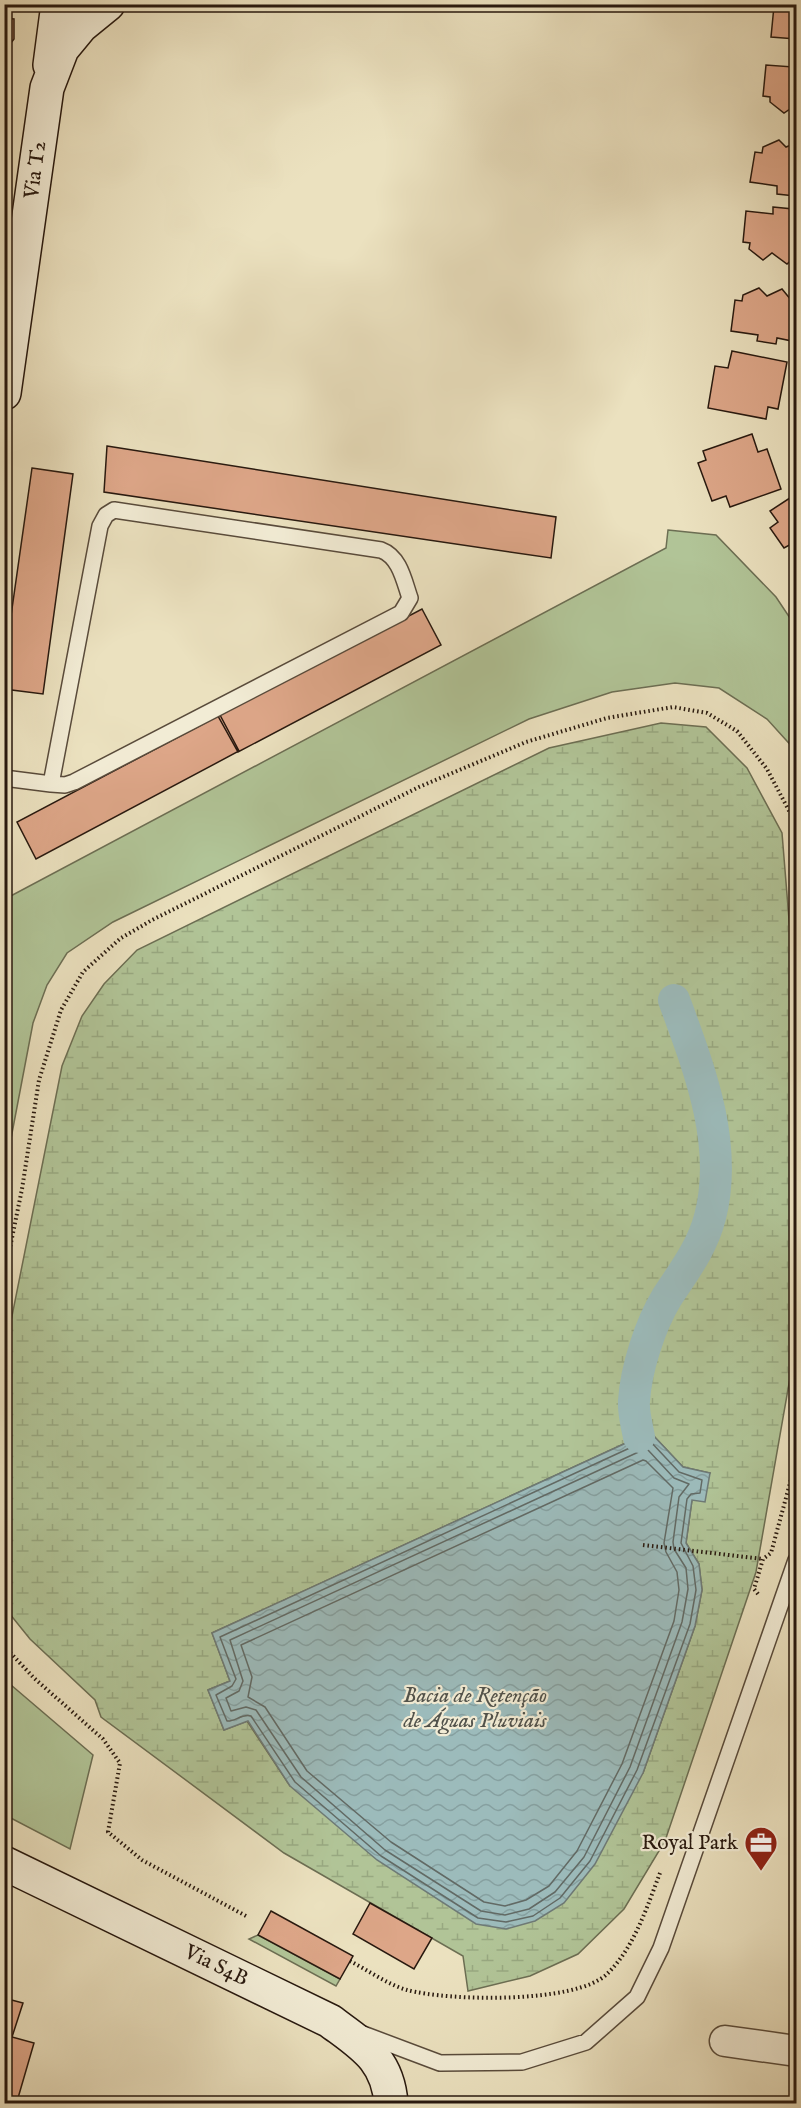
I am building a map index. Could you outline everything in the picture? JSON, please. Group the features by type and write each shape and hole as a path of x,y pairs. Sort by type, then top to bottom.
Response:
{"street":[{"path":"47,88 58,4"},
{"name":"Via T2","path":"4,393 47,88 62,49 81,26 108,4"},
{"name":"Via S4B","path":"4,1863 330,2021 372,2053 385,2074 391,2103"},
{"path":"725,2041 796,2051"}],"lane":[{"path":"4,778 51,784 65,785 74,782 401,613 410,598 395,560 381,550 114,510 106,515 100,526 51,784"},
{"path":"330,2021 440,2063 522,2062 586,2042 637,1997 661,1948 796,1560"}],"path":[{"path":"4,1277 22,1189 39,1080 61,1010 83,972 121,938 152,920 419,788 526,742 607,718 673,706 707,713 736,731 767,769 796,824"},
{"path":"754,1604 758,1593 754,1589 763,1559 771,1552 796,1461"},
{"path":"643,1545 763,1559"},
{"path":"4,1646 34,1678 103,1739 120,1763 108,1832 142,1860 248,1917"},
{"path":"350,1961 406,1990 465,1998 517,1998 578,1988 606,1975 624,1952 641,1920 663,1866"}],"green space":[{"path":"668,530 716,535 776,597 796,627 796,751 767,719 719,688 675,683 612,692 529,719 113,922 67,953 47,985 33,1023 5,1170 5,899 666,548"},
{"path":"661,723 706,727 747,768 782,833 796,1006 796,1223 790,1378 756,1572 665,1841 624,1909 578,1954 530,1976 468,1991 463,1956 284,1853 101,1717 95,1700 30,1639 5,1608 5,1351 62,1066 82,1016 104,984 137,950 549,748","holes":["650,1432 683,1467 710,1473 692,1500 686,1543 699,1564 702,1590 695,1626 643,1773 290,1786 247,1721 224,1730 208,1690 230,1681 212,1633"]},
{"path":"4,1679 93,1755 70,1849 5,1815"},
{"path":"258,1935 340,1979 336,1986 249,1939"}],"water":[{"name":"Bacia de Retenção de Águas Pluviais","path":"650,1432 683,1467 710,1473 705,1502 692,1500 686,1543 699,1564 702,1590 695,1626 643,1773 595,1864 564,1903 535,1921 506,1929 476,1924 377,1860 290,1786 248,1721 224,1730 208,1690 230,1681 212,1633"}],"building":[{"path":"781,4 796,4 796,39 771,37 774,6 781,7"},
{"path":"4,7 6,7 5,18 14,19 14,39 4,52"},
{"path":"793,60 796,61 796,110 793,107 784,113 770,102 770,97 763,96 766,65 793,67"},
{"path":"779,140 786,147 796,143 795,196 777,194 777,186 750,182 755,152 762,153 763,147"},
{"path":"773,207 793,209 792,214 796,214 796,256 787,264 772,253 763,260 749,249 750,243 743,242 746,211 773,214"},
{"path":"759,288 767,296 782,289 796,306 796,333 793,332 792,341 777,338 776,344 757,341 758,335 731,331 735,300 742,301 743,295"},
{"path":"732,351 787,362 778,409 768,407 766,419 708,408 715,366 728,368"},
{"path":"752,434 758,452 767,449 781,489 730,507 726,496 712,501 698,463 706,460 703,451"},
{"path":"107,446 556,517 551,558 104,492"},
{"path":"32,468 73,474 43,694 4,689 4,665"},
{"path":"796,494 796,544 793,543 784,548 770,528 778,522 770,511"},
{"path":"422,609 441,645 238,752 218,716"},
{"path":"220,715 239,751 36,859 17,822"},
{"path":"370,1903 432,1938 414,1969 353,1934"},
{"path":"271,1911 353,1956 340,1979 258,1935"},
{"path":"4,1998 23,2003 12,2037 34,2043 18,2098 4,2094"}],"waterway":[{"path":"639,1437 634,1401 645,1348 661,1308 692,1259 707,1228 715,1190 714,1134 693,1052 674,1000"}],"place":[{"name":"Royal Park","path":"761,1872"}]}
